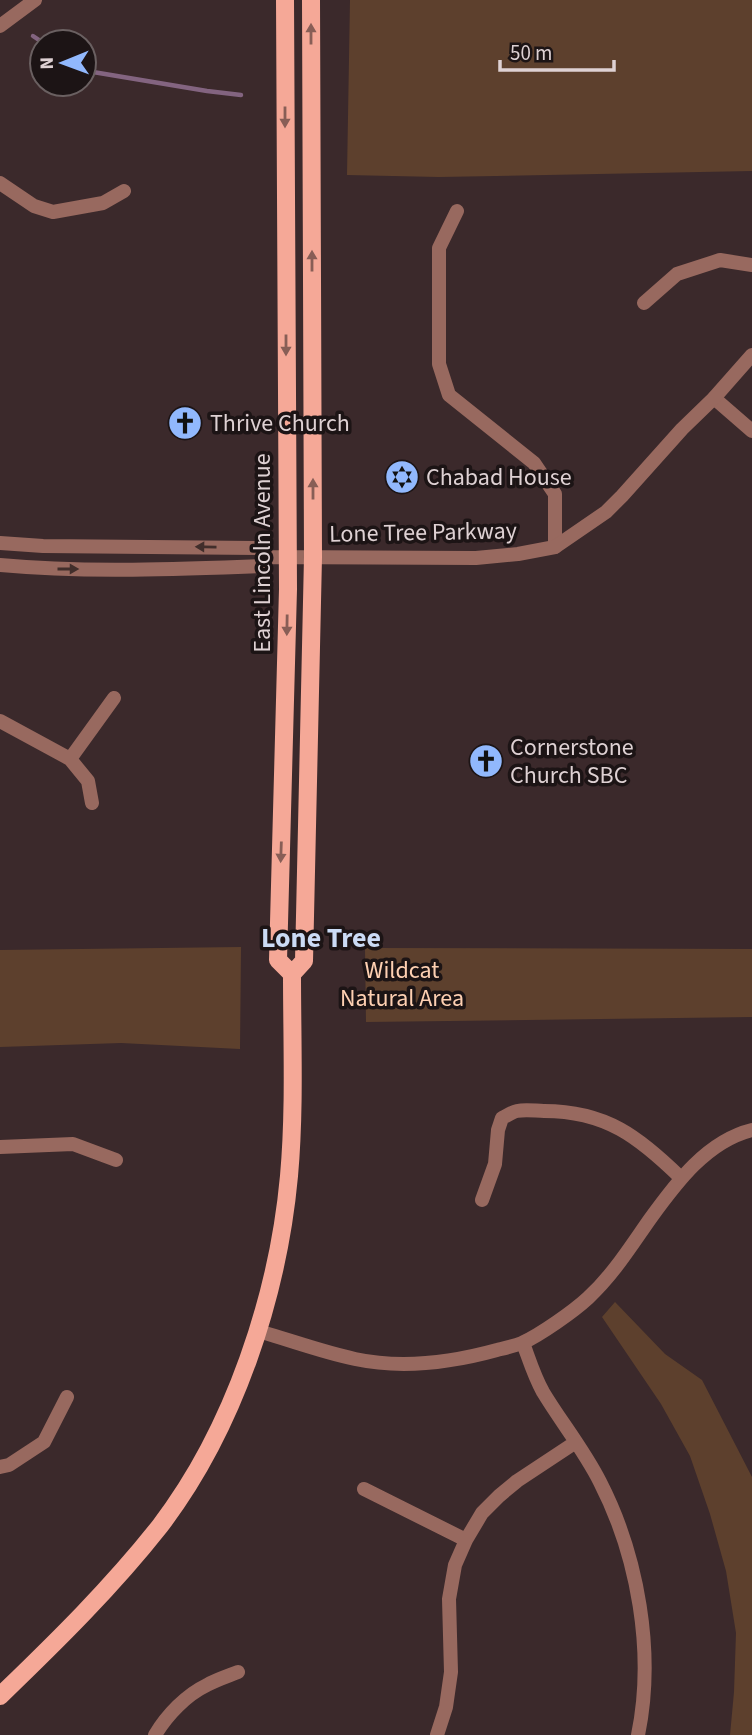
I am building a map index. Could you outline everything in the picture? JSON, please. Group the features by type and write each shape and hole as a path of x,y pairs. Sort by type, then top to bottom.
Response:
{"main road":[{"name":"East Lincoln Avenue","path":"285,0 288,557 278,960 292,974"},
{"name":"East Lincoln Avenue","path":"0,1696 113,1583 183,1492 215,1437 233,1398 258,1331 278,1251 292,1135 292,974 304,961 313,557 311,0"}],"street":[{"path":"0,26 35,0"},
{"path":"0,183 34,206 53,212 103,203 124,191"},
{"path":"457,211 439,248 439,364 449,395 534,463 555,494 555,547"},
{"path":"644,303 677,274 720,260 752,265"},
{"name":"Lone Tree Parkway","path":"268,557 476,558 555,547 606,512 682,429 715,398 752,355"},
{"path":"715,398 752,430"},
{"name":"Lone Tree Parkway","path":"0,543 43,546 264,548 268,557"},
{"name":"Lone Tree Parkway","path":"0,565 42,569 236,567 263,566 268,557"},
{"path":"70,759 114,698"},
{"path":"0,721 70,759 88,781 92,803"},
{"path":"482,1200 495,1164 498,1130 502,1118 517,1111 565,1111 614,1125 654,1152 681,1178"},
{"path":"258,1331 355,1359 389,1363 420,1364 450,1360 523,1343 587,1300 610,1276 681,1178 699,1160 720,1144 752,1130"},
{"path":"0,1147 73,1144 116,1160"},
{"path":"523,1343 533,1373 600,1481 633,1567 645,1662 638,1735"},
{"path":"0,1467 9,1465 44,1442 67,1396"},
{"path":"437,1735 446,1707 451,1672 449,1599 455,1565 466,1540 482,1513 499,1496 576,1442"},
{"path":"364,1489 466,1540"},
{"path":"155,1735 190,1695 238,1672"}],"green space":[{"path":"350,0 752,0 752,171 439,177 347,175"},
{"path":"241,947 240,1049 121,1043 0,1047 0,950"},
{"name":"Wildcat Natural Area","path":"365,948 752,949 752,1017 366,1022"},
{"path":"615,1302 665,1354 702,1380 752,1477 752,1735 730,1735 736,1633 726,1571 710,1514 690,1456 661,1404 602,1317"}],"waterway":[{"path":"98,73 241,95"}],"place":[{"name":"Thrive Church","path":"185,423"},
{"name":"Chabad House","path":"402,477"},
{"name":"Cornerstone Church SBC","path":"486,761"}],"district":[{"name":"Lone Tree","path":"321,937"}]}
